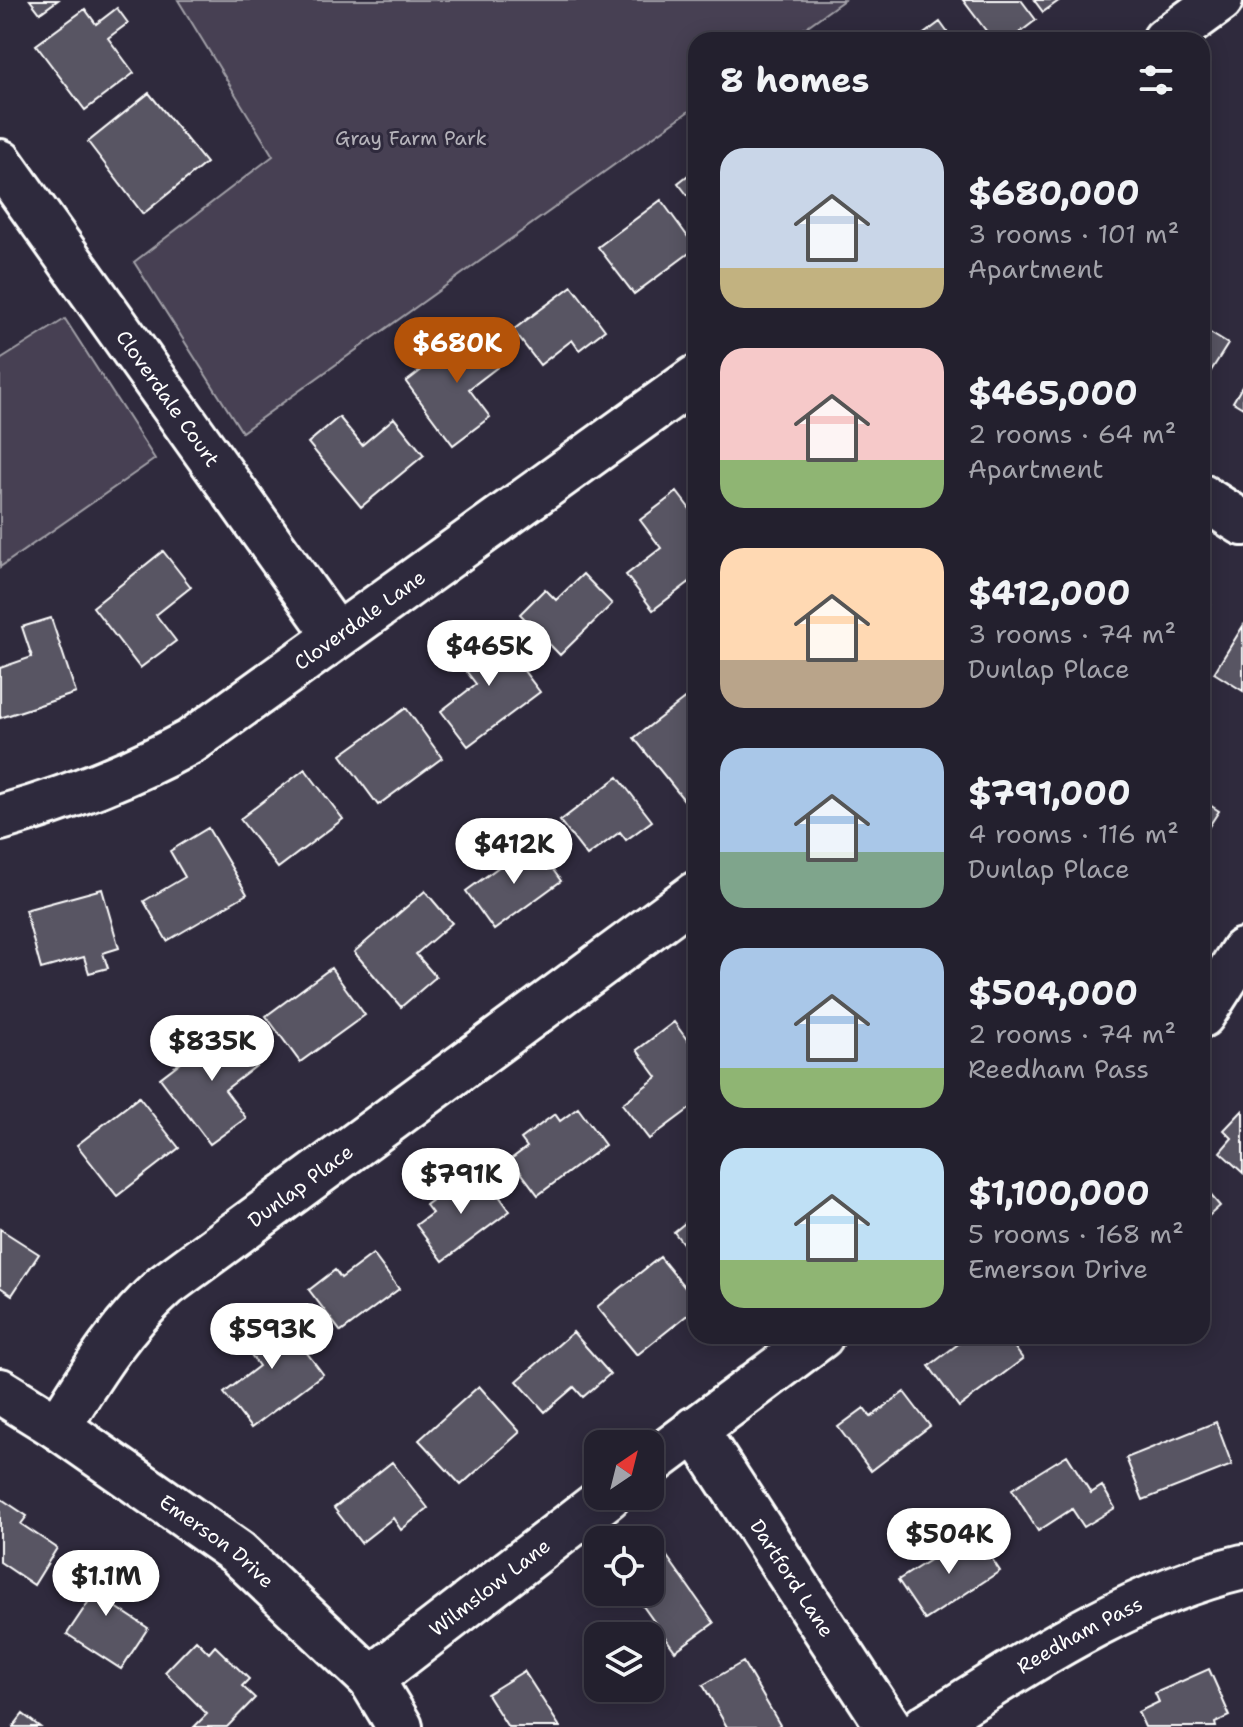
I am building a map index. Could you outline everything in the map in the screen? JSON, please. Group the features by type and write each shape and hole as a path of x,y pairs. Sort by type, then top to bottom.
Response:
{"street":[{"path":"1176,32 1220,0"},
{"name":"Cloverdale Court","path":"0,162 336,635"},
{"name":"Cloverdale Lane","path":"0,818 61,800 137,770 190,742 688,384"},
{"path":"1210,502 1243,523"},
{"name":"Dunlap Place","path":"58,1427 125,1326 166,1285 688,900"},
{"path":"1210,998 1243,951"},
{"path":"664,1453 810,1344"},
{"name":"Emerson Drive","path":"0,1391 58,1427 237,1552 371,1679 400,1727"},
{"name":"Dartford Lane","path":"695,1429 889,1727"},
{"name":"Wilmslow Lane","path":"371,1679 590,1510"},
{"name":"Reedham Pass","path":"925,1727 1114,1614 1194,1578 1243,1567"}],"green space":[{"name":"Gray Farm Park","path":"178,0 844,0 799,32 688,32 688,112 242,432 134,262 273,156"},
{"path":"65,319 155,459 0,567 0,360"}],"building":[{"path":"30,0 58,0 40,13"},
{"path":"963,0 1021,0 1036,20 1020,32 987,32"},
{"path":"1034,0 1060,0 1043,12"},
{"path":"117,8 128,23 108,38 134,73 85,110 36,45 85,9 96,24"},
{"path":"940,22 947,32 926,32"},
{"path":"149,93 206,163 143,214 88,142"},
{"path":"688,175 688,196 678,183"},
{"path":"661,200 688,237 688,254 634,294 598,247"},
{"path":"572,286 605,330 579,350 572,340 540,365 513,330"},
{"path":"478,327 504,362 469,389 490,417 453,445 406,382"},
{"path":"1210,333 1228,344 1210,372"},
{"path":"1243,385 1243,408 1233,402"},
{"path":"339,417 362,445 394,418 424,455 361,507 308,443"},
{"path":"677,492 688,506 688,583 653,610 626,575 661,548 640,520"},
{"path":"163,551 191,587 156,615 176,641 140,668 93,607"},
{"path":"583,574 612,604 560,655 520,614 545,589 556,600"},
{"path":"51,618 76,693 0,718 0,668 32,657 22,627"},
{"path":"1243,626 1243,691 1214,673"},
{"path":"492,629 540,692 468,746 441,711 476,684 455,656"},
{"path":"688,696 688,797 684,800 634,738"},
{"path":"406,708 442,758 378,805 341,755"},
{"path":"305,769 343,819 278,868 240,819"},
{"path":"618,777 652,821 626,840 620,832 587,856 560,821"},
{"path":"1210,805 1219,811 1210,825"},
{"path":"208,828 247,894 167,941 144,901 185,877 170,851"},
{"path":"533,842 561,881 494,930 466,891"},
{"path":"102,889 119,948 103,953 108,968 89,973 84,957 41,969 25,910"},
{"path":"425,891 452,923 416,954 436,977 401,1007 354,952"},
{"path":"331,968 365,1015 300,1062 266,1016"},
{"path":"674,1022 688,1041 688,1110 649,1139 622,1104 657,1077 637,1050"},
{"path":"231,1024 260,1063 225,1090 246,1118 210,1144 160,1078"},
{"path":"139,1097 179,1148 117,1196 77,1145"},
{"path":"578,1108 605,1145 538,1195 511,1159 527,1147 521,1139 555,1114 560,1121"},
{"path":"1243,1110 1243,1173 1220,1152 1232,1138 1224,1130"},
{"path":"483,1174 510,1211 443,1261 416,1225 432,1213 426,1205 460,1180 466,1188"},
{"path":"1210,1194 1220,1206 1210,1215"},
{"path":"688,1221 688,1250 674,1232"},
{"path":"0,1229 39,1254 12,1295 0,1287"},
{"path":"373,1254 399,1289 341,1332 309,1290 335,1270 341,1278"},
{"path":"660,1257 688,1291 688,1314 637,1355 597,1307"},
{"path":"275,1311 323,1374 251,1428 224,1393 259,1366 239,1338"},
{"path":"573,1332 610,1374 583,1397 574,1387 545,1412 517,1381"},
{"path":"958,1344 1012,1344 1023,1359 959,1407 929,1366"},
{"path":"479,1386 520,1432 461,1485 419,1440"},
{"path":"904,1392 930,1426 871,1471 838,1427 864,1408 871,1417"},
{"path":"1216,1422 1232,1465 1143,1500 1126,1458"},
{"path":"1067,1455 1091,1493 1102,1486 1115,1508 1084,1527 1072,1509 1038,1531 1012,1489"},
{"path":"392,1462 428,1508 401,1530 393,1518 361,1543 334,1508"},
{"path":"0,1498 27,1516 21,1524 57,1548 34,1585 0,1562"},
{"path":"974,1532 1000,1571 925,1620 898,1580"},
{"path":"666,1555 714,1623 675,1651 664,1636 664,1622 654,1622 643,1606 664,1606"},
{"path":"97,1561 128,1581 113,1605 148,1628 121,1669 67,1634 91,1598 78,1590"},
{"path":"196,1640 209,1653 215,1646 249,1679 242,1686 255,1698 227,1727 194,1727 207,1714 165,1672"},
{"path":"743,1662 780,1725 727,1727 703,1685"},
{"path":"1209,1669 1230,1716 1215,1723 1216,1727 1145,1727 1138,1712 1159,1702 1155,1693"},
{"path":"524,1671 560,1727 508,1727 487,1694"},
{"path":"23,1714 40,1727 13,1727"}]}
